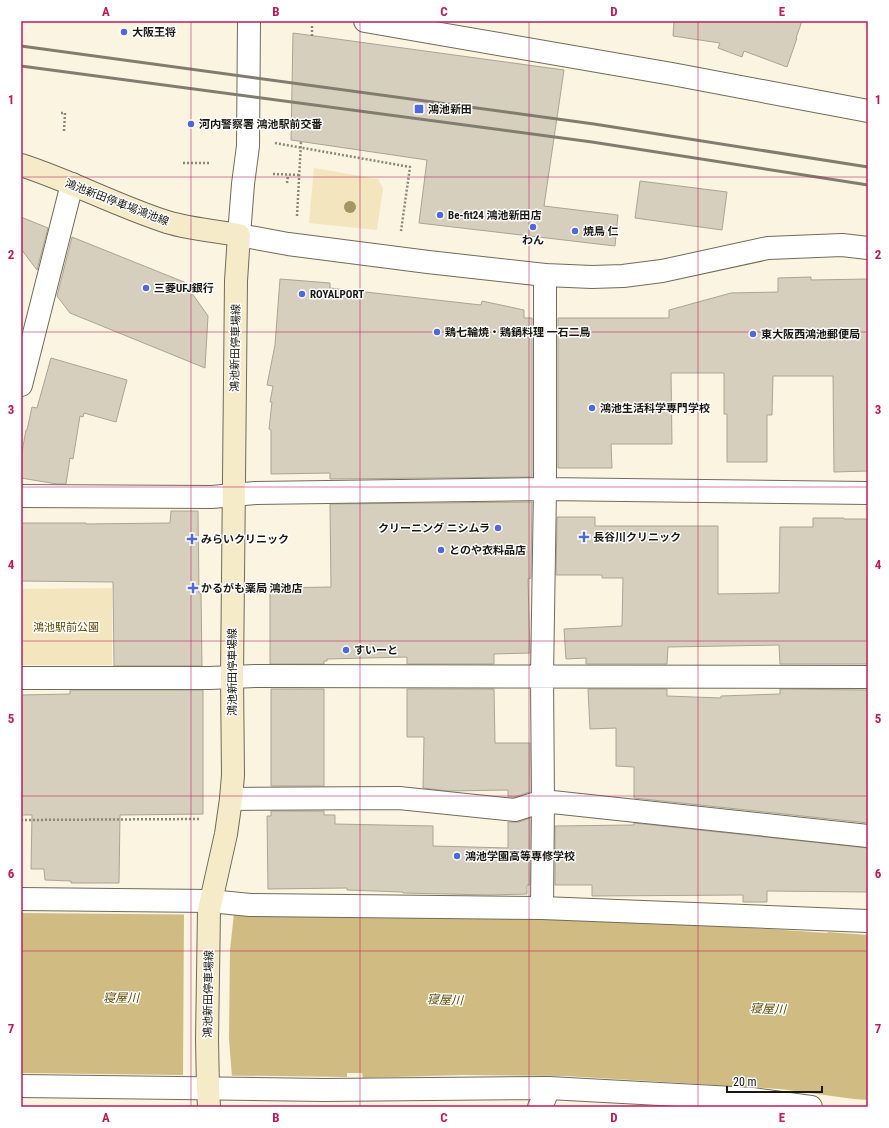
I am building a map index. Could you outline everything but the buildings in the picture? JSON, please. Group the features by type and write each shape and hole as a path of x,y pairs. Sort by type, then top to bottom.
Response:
{"main road":[{"name":"鴻池新田停車場鴻池線","path":"21,165 168,222 194,228 239,235"},
{"name":"鴻池新田停車場線","path":"208,1092 207,1040 209,905 226,834 233,775 233,495 236,281 239,235"}],"street":[{"path":"245,21 248,146 239,235 295,245 428,262 545,275 592,277 623,276 683,267 768,248 842,245 868,248"},
{"path":"365,21 664,73 868,111"},
{"path":"21,385 26,347 72,184"},
{"path":"542,908 545,275"},
{"path":"21,496 212,497 255,493 545,489 868,493"},
{"path":"21,678 255,676 868,677"},
{"path":"231,799 399,798 516,810 543,801 868,836"},
{"path":"21,899 209,905 542,908 868,921"},
{"path":"21,1086 208,1092 549,1088 752,1100 811,1107"},
{"path":"539,1107 542,1105 549,1088"}],"path":[{"path":"312,24 312,36"},
{"path":"61,113 65,113 64,131"},
{"path":"297,218 301,142"},
{"path":"274,143 410,167 400,237"},
{"path":"183,163 210,163"},
{"path":"273,174 300,176"},
{"path":"287,183 288,175"},
{"path":"21,820 206,819"}],"green space":[{"path":"314,168 378,179 383,188 377,230 309,223"},
{"name":"鴻池駅前公園","path":"112,588 112,665 21,665 21,589"}],"water":[{"name":"寝屋川","path":"21,913 555,916 868,935 868,1100 780,1089 565,1076 462,1075 363,1078 362,1073 347,1073 347,1077 21,1073"}],"pier":[{"path":"184,913 234,913 230,950 229,1039 232,1077 183,1077"}],"railway":[{"path":"21,46 594,124 868,167"},
{"path":"21,66 592,142 868,185"}],"place":[{"name":"大阪王将","path":"124,32"},
{"name":"鴻池新田","path":"419,109"},
{"name":"河内警察署 鴻池駅前交番","path":"191,124"},
{"name":"Be-fit24 鴻池新田店","path":"440,215"},
{"name":"わん","path":"533,227"},
{"name":"焼鳥 仁","path":"575,231"},
{"name":"三菱UFJ銀行","path":"146,288"},
{"name":"ROYALPORT","path":"302,294"},
{"name":"鶏七輪焼・鶏鍋料理 一石二鳥","path":"437,332"},
{"name":"東大阪西鴻池郵便局","path":"753,334"},
{"name":"鴻池生活科学専門学校","path":"592,408"},
{"name":"クリーニング ニシムラ","path":"498,528"},
{"name":"長谷川クリニック","path":"584,537"},
{"name":"みらいクリニック","path":"192,539"},
{"name":"とのや衣料品店","path":"441,550"},
{"name":"かるがも薬局 鴻池店","path":"193,588"},
{"name":"すいーと","path":"346,650"},
{"name":"鴻池学園高等専修学校","path":"457,856"}]}
